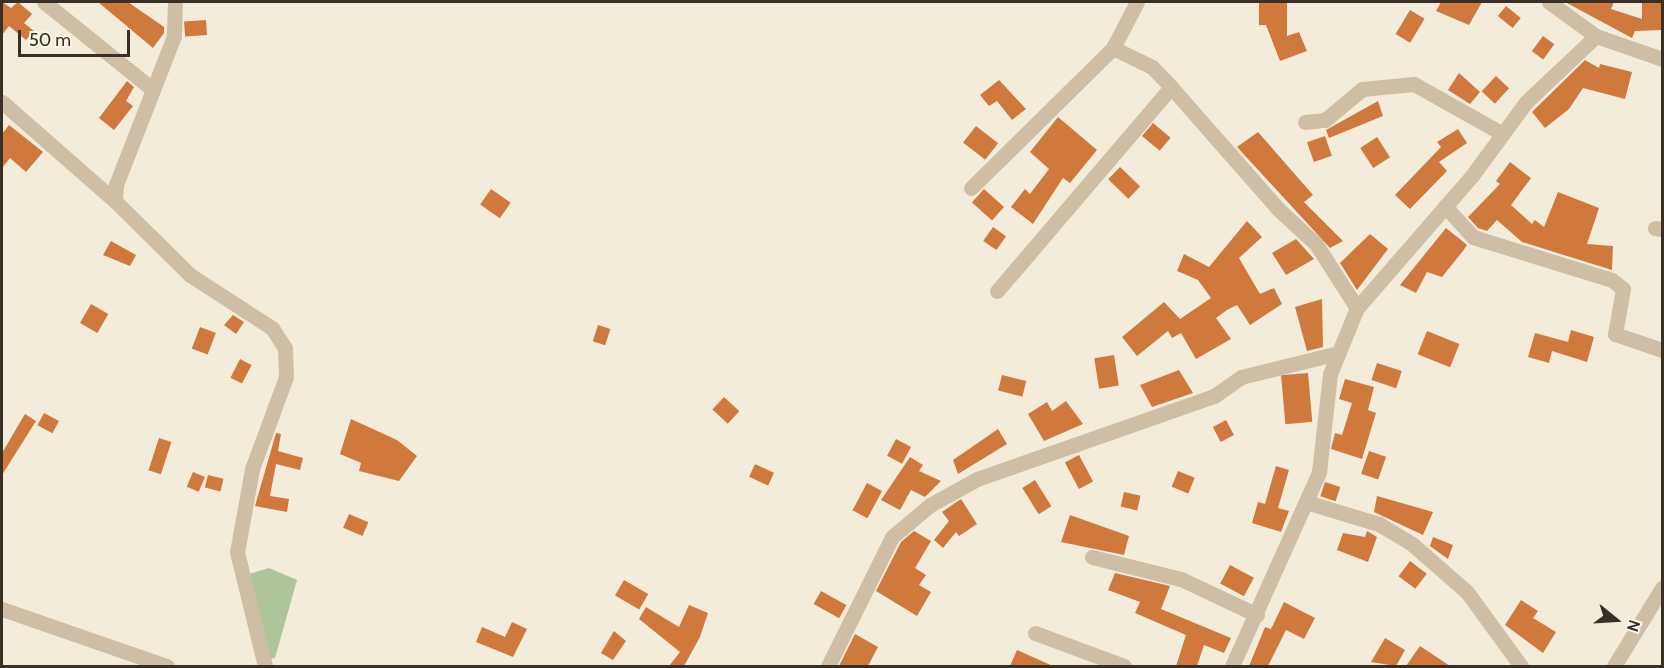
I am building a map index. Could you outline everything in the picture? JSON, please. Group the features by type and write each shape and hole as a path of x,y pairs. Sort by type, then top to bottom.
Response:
{"street":[{"path":"44,2 151,88"},
{"path":"115,201 151,88 174,36 175,2"},
{"path":"971,188 1113,48 1137,2"},
{"path":"1549,2 1596,36 1662,59"},
{"path":"1232,666 1257,615 1319,472 1330,374 1357,308 1446,207 1526,102 1596,36"},
{"path":"1113,48 1152,67 1171,87 1278,210 1316,244 1357,308"},
{"path":"1305,122 1325,120 1362,89 1414,84 1503,134"},
{"path":"997,291 1171,87"},
{"path":"2,102 115,201 190,275 272,328 285,348 286,377 252,469 237,552 265,666"},
{"path":"1446,207 1473,237 1612,280 1623,289 1615,334 1662,350"},
{"path":"828,666 896,531 930,505 977,479 1214,396 1241,377 1338,354"},
{"path":"1306,502 1379,524 1412,544 1467,592 1521,666"},
{"path":"1092,557 1180,579 1257,615"},
{"path":"1614,666 1662,588"},
{"path":"2,609 167,666"},
{"path":"1035,633 1124,666"}],"green space":[{"path":"269,568 297,580 275,658 269,659 249,574"}],"building":[{"path":"2,2 11,8 18,2 32,14 24,23 34,31 26,40 9,26 2,35"},
{"path":"98,2 128,2 164,27 164,33 153,48"},
{"path":"1287,2 1287,36 1299,32 1307,51 1280,61 1266,25 1259,25 1259,3"},
{"path":"1441,2 1482,2 1469,25 1436,11"},
{"path":"1565,2 1614,2 1611,9 1642,19 1642,2 1662,2 1662,30 1635,31 1632,38"},
{"path":"1506,6 1521,18 1513,28 1498,16"},
{"path":"1410,10 1425,19 1410,43 1396,34"},
{"path":"206,20 207,35 185,36 184,22"},
{"path":"1543,36 1554,44 1543,60 1532,51"},
{"path":"1585,60 1599,68 1600,64 1632,72 1625,99 1583,88 1569,109 1545,128 1532,112"},
{"path":"1459,73 1480,92 1470,104 1448,90"},
{"path":"1496,76 1509,88 1495,104 1482,91"},
{"path":"999,80 1026,109 1012,120 997,101 989,106 980,95"},
{"path":"127,81 134,87 126,101 133,106 114,130 99,118"},
{"path":"1378,101 1383,116 1329,138 1326,130"},
{"path":"1058,117 1097,150 1070,183 1063,178 1033,224 1011,207 1025,189 1030,194 1049,169 1030,152"},
{"path":"1153,123 1171,138 1160,151 1142,136"},
{"path":"9,125 43,152 26,172 10,158 2,168 2,134"},
{"path":"976,126 998,143 985,160 963,143"},
{"path":"1458,129 1467,143 1439,162 1447,171 1410,209 1395,195 1441,147 1437,142"},
{"path":"1258,132 1313,195 1304,202 1343,241 1330,248 1237,147"},
{"path":"1325,136 1332,156 1314,162 1307,142"},
{"path":"1377,137 1390,157 1373,168 1360,148"},
{"path":"1510,162 1531,178 1511,205 1532,224 1535,220 1544,227 1558,192 1599,208 1587,244 1613,246 1612,270 1522,242 1497,220 1487,231 1478,228 1468,217 1500,184 1496,181"},
{"path":"1120,167 1140,186 1128,199 1108,179"},
{"path":"491,189 511,203 500,218 480,205"},
{"path":"984,189 1004,207 992,220 972,202"},
{"path":"1247,221 1262,237 1239,258 1260,294 1274,288 1282,304 1250,325 1237,305 1227,310 1216,318 1231,339 1196,359 1181,333 1172,338 1168,331 1137,356 1122,337 1164,302 1180,319 1211,298 1198,280 1177,271 1184,254 1209,267"},
{"path":"993,227 1006,236 996,250 983,241"},
{"path":"1446,228 1467,245 1463,251 1442,277 1427,272 1416,293 1400,285"},
{"path":"1370,234 1388,249 1357,290 1340,263"},
{"path":"1296,239 1314,259 1286,275 1272,253"},
{"path":"111,241 136,255 130,266 103,255"},
{"path":"1322,299 1323,347 1307,351 1295,307"},
{"path":"91,304 108,314 97,333 80,323"},
{"path":"233,315 244,322 236,334 224,325"},
{"path":"598,325 610,329 605,345 593,341"},
{"path":"200,327 216,333 208,355 192,348"},
{"path":"1571,330 1594,337 1587,362 1552,351 1549,363 1528,357 1535,333 1568,342"},
{"path":"1427,331 1459,344 1450,367 1418,354"},
{"path":"1114,355 1119,386 1099,389 1094,358"},
{"path":"240,359 252,365 242,384 230,378"},
{"path":"1377,363 1402,371 1396,388 1371,380"},
{"path":"1179,370 1193,393 1152,407 1140,385"},
{"path":"1308,373 1312,422 1285,424 1281,375"},
{"path":"1002,375 1026,381 1022,397 998,391"},
{"path":"1345,379 1374,387 1368,410 1376,413 1362,459 1331,449 1335,433 1342,435 1352,403 1339,399"},
{"path":"724,397 739,411 728,424 712,409"},
{"path":"1066,401 1083,424 1044,441 1028,414 1047,402 1052,411"},
{"path":"44,413 59,421 52,433 37,425"},
{"path":"25,414 36,421 2,475 2,453"},
{"path":"351,419 397,440 417,456 399,481 359,471 361,463 340,454"},
{"path":"1226,420 1234,435 1221,442 1213,427"},
{"path":"998,429 1007,444 958,474 953,460"},
{"path":"276,433 281,434 278,451 303,458 300,470 276,464 270,496 289,499 287,512 255,506"},
{"path":"159,438 171,442 161,474 148,470"},
{"path":"896,439 911,447 902,464 887,456"},
{"path":"1369,451 1386,457 1378,480 1361,474"},
{"path":"1079,455 1093,481 1079,489 1065,463"},
{"path":"910,457 923,465 919,471 941,481 925,497 911,490 900,510 881,500"},
{"path":"755,464 774,473 768,486 749,477"},
{"path":"1276,466 1289,470 1278,508 1289,511 1281,532 1252,523 1258,502 1265,504"},
{"path":"1178,471 1195,478 1188,494 1172,487"},
{"path":"193,472 205,477 199,492 187,487"},
{"path":"208,475 224,479 220,491 205,488"},
{"path":"1035,480 1051,506 1039,514 1022,488"},
{"path":"1325,482 1340,487 1336,501 1320,496"},
{"path":"867,483 882,491 867,518 852,510"},
{"path":"1124,492 1141,496 1137,510 1121,507"},
{"path":"1377,496 1433,512 1423,535 1374,512"},
{"path":"961,499 977,524 959,536 956,532 943,548 934,540 949,521 942,512"},
{"path":"349,514 368,522 362,536 343,528"},
{"path":"1070,515 1129,536 1124,555 1061,542"},
{"path":"914,531 931,541 915,568 926,575 919,585 931,592 917,616 876,591 901,542"},
{"path":"1367,531 1377,537 1368,562 1337,550 1343,533 1365,537"},
{"path":"1433,537 1453,545 1448,559 1430,546"},
{"path":"1410,561 1427,574 1415,589 1399,576"},
{"path":"1230,565 1254,578 1244,596 1220,584"},
{"path":"1115,573 1170,586 1161,609 1231,638 1224,653 1204,645 1197,666 1176,666 1186,635 1135,613 1140,602 1108,590"},
{"path":"624,580 648,594 639,610 615,596"},
{"path":"821,591 846,605 839,618 814,604"},
{"path":"1521,600 1538,611 1533,618 1556,632 1543,653 1505,625"},
{"path":"1284,602 1315,618 1304,639 1286,630 1268,666 1249,666 1265,627 1271,629"},
{"path":"689,605 708,613 700,637 684,666 669,666 680,652 639,619 646,607 679,627"},
{"path":"512,622 527,629 513,657 476,642 482,627 505,637"},
{"path":"614,631 626,641 613,660 601,653"},
{"path":"855,634 878,647 868,666 839,666"},
{"path":"1385,638 1405,650 1396,666 1371,662"},
{"path":"1420,646 1450,666 1406,666"},
{"path":"1017,650 1053,666 1010,666"}]}
